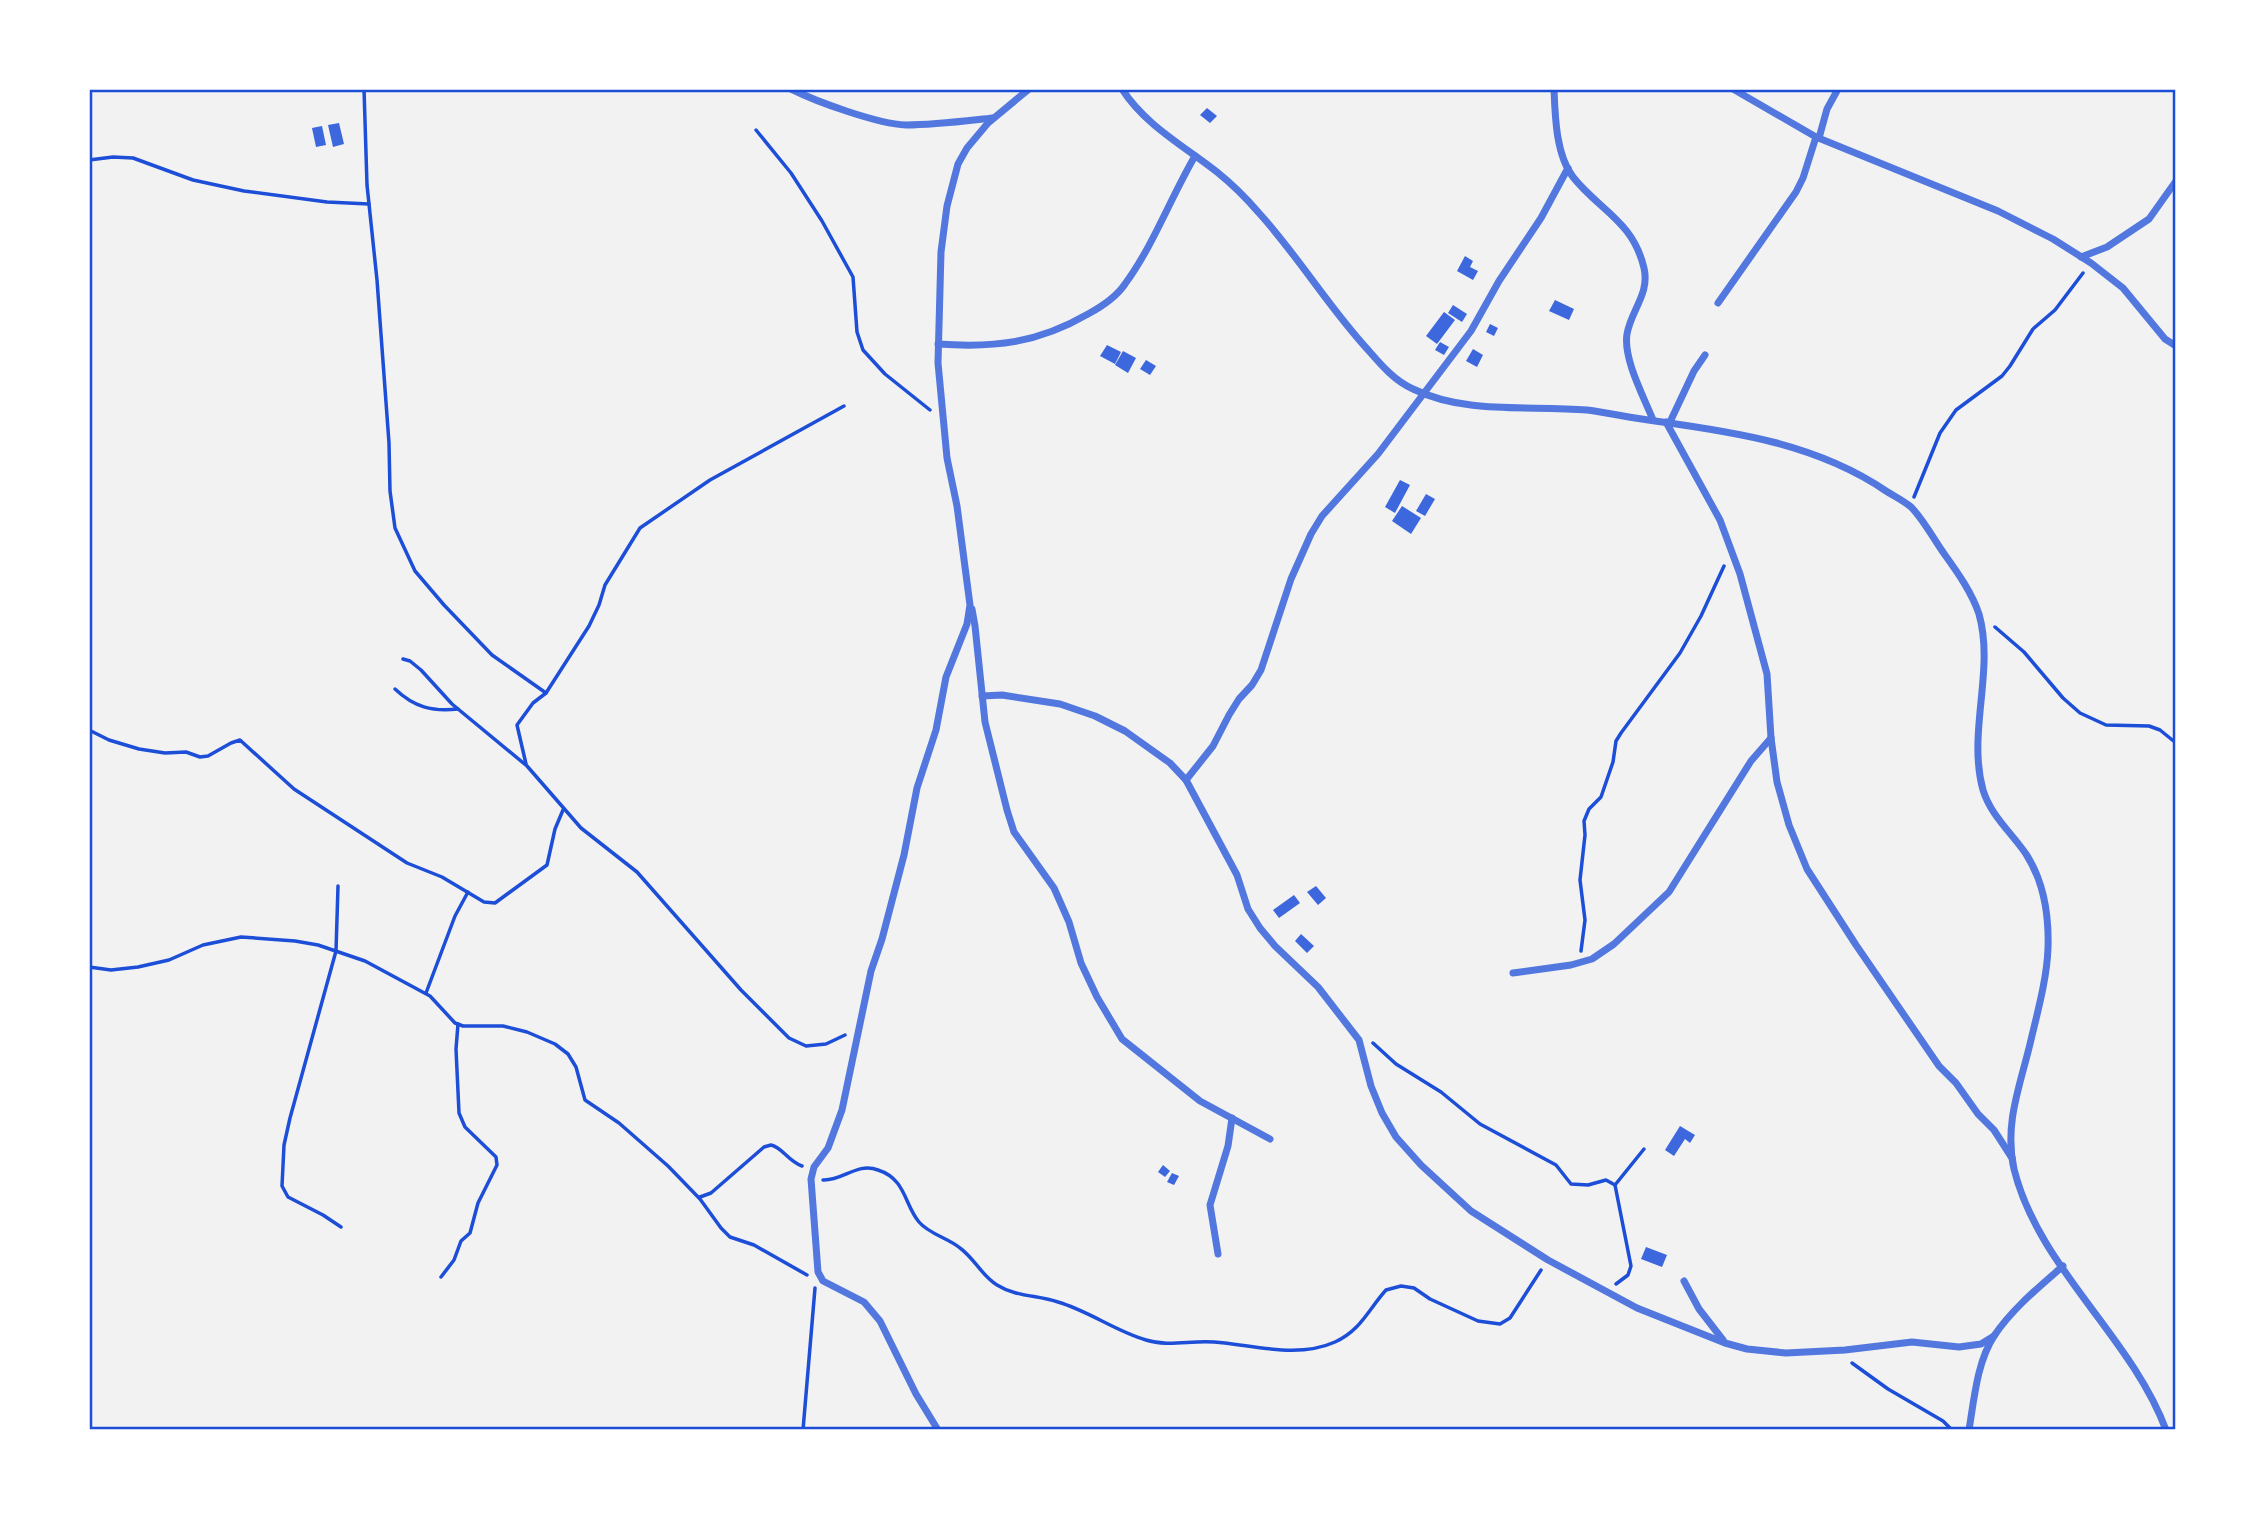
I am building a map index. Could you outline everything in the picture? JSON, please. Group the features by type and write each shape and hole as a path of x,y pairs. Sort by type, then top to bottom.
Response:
{"street":[{"path":"791,89 852,112 903,125 994,118"},
{"path":"1029,89 994,118 967,148 958,164 947,206 941,251 938,344 944,424 994,764 1014,832 1054,888 1069,922 1081,963 1122,1040 1200,1101 1270,1139"},
{"path":"1122,89 1139,110 1220,174 1258,211 1283,240 1344,324 1393,377 1411,388 1449,402 1519,409 1584,410 1757,437 1836,462 1869,479 1910,507 1962,580 1978,613 1983,640 1977,736 1981,781 1992,811 2034,867 2047,908 2048,956 2030,1045 2011,1118 2013,1160"},
{"path":"1554,89 1557,128 1568,168 1579,184 1621,222 1637,249 1644,269 1646,287 1630,320 1626,338 1637,382 1653,421"},
{"path":"1733,89 1817,137 1998,211 2053,239 2091,263 2123,288 2165,339 2176,346"},
{"path":"1718,303 1796,192 1827,109 1838,89"},
{"path":"938,344 1013,343 1063,328 1099,308 1124,285 1195,156"},
{"path":"1186,780 1213,746 1239,699 1261,670 1291,579 1322,516 1352,484 1425,394 1471,331 1499,281 1545,211 1568,168"},
{"path":"2081,257 2107,247 2149,219 2176,181"},
{"path":"1668,422 1704,355"},
{"path":"1668,422 1720,520 1748,597 1767,674 1777,782 1796,845 1807,869 1939,1066 1994,1130 2013,1160 2029,1208 2045,1240 2157,1405 2166,1430"},
{"path":"938,1430 916,1394 880,1321 864,1302 817,1277 811,1179 814,1167 828,1147 842,1110 868,983 904,855 917,788 936,730 946,677 967,624 970,605"},
{"path":"982,696 1023,697 1060,704 1095,716 1147,745 1170,763 1186,780 1237,875 1246,903 1260,928 1318,987 1359,1040 1371,1086 1396,1137 1471,1211 1548,1260 1606,1292 1725,1343 1747,1349 1786,1353 1912,1342 1959,1347 1981,1344 1994,1336 2040,1286 2063,1266"},
{"path":"1513,973 1592,959 1614,944 1669,892 1751,761 1771,738"},
{"path":"1218,1254 1210,1205 1228,1146 1232,1118"},
{"path":"1684,1281 1699,1309 1725,1343"},
{"path":"1969,1430 1981,1372 1994,1336"}],"path":[{"path":"364,89 369,204 395,528 415,571 444,605 492,655 546,693"},
{"path":"756,130 791,173 822,220 853,277 858,332 863,350 885,374 925,404 944,424"},
{"path":"89,160 113,157 133,159 193,180 244,191 327,202 369,204"},
{"path":"1910,507 1936,442 1951,417 1975,394 2002,376 2033,329 2055,310 2091,263"},
{"path":"527,766 520,748 517,725 533,704 546,693 589,626 605,585 640,528 720,475 844,406"},
{"path":"1577,963 1584,942 1585,920 1580,880 1586,815 1601,797 1613,762 1616,741 1680,653 1732,552"},
{"path":"1978,613 2024,652 2063,698 2080,713 2106,726 2149,726 2160,730 2176,743"},
{"path":"403,659 421,670 458,709 527,766 581,828 637,872 741,990 789,1038 806,1046 826,1044 861,1024"},
{"path":"395,690 419,707 458,709"},
{"path":"89,730 109,740 139,749 165,753 186,752 200,757 208,756 240,740 294,789 407,863 442,877 484,902 495,903 547,865 555,829 563,809"},
{"path":"338,886 336,951 290,1118 284,1145 282,1186 288,1197 341,1227"},
{"path":"426,994 455,916 468,892"},
{"path":"89,967 111,970 138,967 169,960 203,945 241,937 295,941 365,961 426,994 458,1024 503,1026 527,1032 555,1044 568,1054 576,1067 585,1100 633,1134 699,1198 720,1228 730,1237 754,1245 817,1277 803,1430"},
{"path":"441,1277 454,1261 461,1241 470,1233 478,1203 497,1165 496,1157 465,1127 459,1113 456,1049 458,1024"},
{"path":"1372,1042 1396,1064 1441,1093 1480,1125 1556,1164 1571,1184 1588,1185 1606,1180 1615,1185"},
{"path":"699,1198 711,1193 764,1147 771,1145 780,1149 789,1160 803,1167 814,1167"},
{"path":"1606,1292 1628,1275 1632,1266 1617,1205 1615,1185 1644,1149"},
{"path":"811,1179 830,1181 858,1168 881,1170 901,1186 920,1224 960,1247 995,1284 1010,1292 1072,1306 1137,1338 1165,1344 1214,1342 1304,1351 1321,1348 1358,1328 1386,1290 1401,1286 1414,1288 1430,1299 1478,1321 1500,1324 1510,1318 1548,1260"},
{"path":"1845,1360 1943,1421 1952,1430"}],"building":[{"path":"1207,108 1217,116 1210,123 1200,115"},
{"path":"339,123 344,144 333,147 328,125"},
{"path":"322,126 326,145 316,147 312,128"},
{"path":"1465,256 1473,261 1470,267 1478,271 1473,280 1457,271"},
{"path":"1555,300 1574,309 1569,320 1549,311"},
{"path":"1453,305 1467,314 1462,322 1448,313"},
{"path":"1444,312 1455,320 1437,344 1426,336"},
{"path":"1490,324 1498,328 1494,336 1486,332"},
{"path":"1440,342 1449,347 1444,355 1435,350"},
{"path":"1107,345 1121,352 1115,364 1100,356"},
{"path":"1473,349 1483,355 1477,367 1466,361"},
{"path":"1123,351 1136,358 1128,373 1115,365"},
{"path":"1146,360 1156,366 1150,375 1140,369"},
{"path":"1400,480 1410,485 1395,513 1385,507"},
{"path":"1426,494 1435,499 1425,516 1416,511"},
{"path":"1402,506 1421,518 1411,534 1392,521"},
{"path":"1316,886 1326,898 1318,905 1307,892"},
{"path":"1294,895 1300,903 1279,918 1273,910"},
{"path":"1301,934 1314,946 1307,953 1295,941"},
{"path":"1680,1126 1695,1135 1690,1143 1685,1139 1674,1156 1665,1150"},
{"path":"1163,1165 1170,1171 1165,1177 1158,1172"},
{"path":"1172,1173 1179,1176 1174,1185 1167,1182"},
{"path":"1646,1247 1667,1255 1662,1267 1641,1259"}]}
